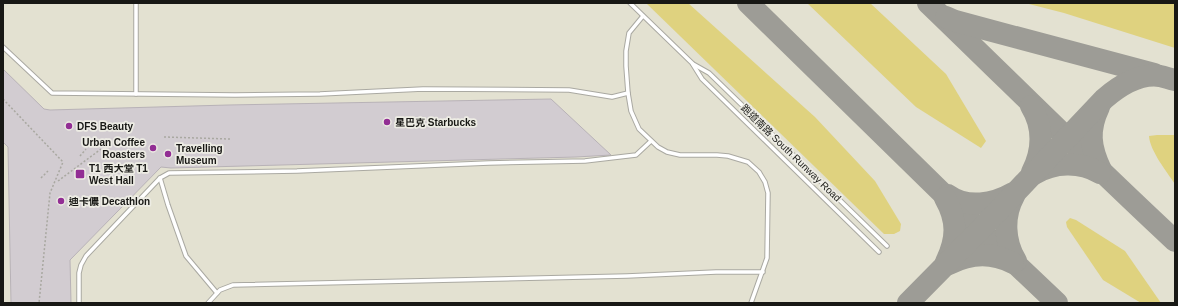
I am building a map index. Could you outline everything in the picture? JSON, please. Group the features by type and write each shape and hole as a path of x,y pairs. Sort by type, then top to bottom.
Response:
{"lane":[{"path":"136,3 136,94"},
{"name":"跑道南路 South Runway Road","path":"630,3 692,63 709,73 887,246"},
{"path":"643,16 629,33 626,51 628,93 631,111 639,129 651,141 666,152 672,154 717,155 748,162 759,172 765,182 768,193 766,258 763,272 751,303"},
{"path":"3,47 52,94 320,94 423,89 569,90 612,97 628,93"},
{"name":"跑道南路 South Runway Road","path":"692,63 702,79 880,252"},
{"path":"79,303 81,264 86,256 160,178 169,173 297,171 490,163 585,161 636,154 651,141"},
{"path":"160,178 186,256 217,292"},
{"path":"208,303 217,292 233,285 763,272"}],"path":[{"path":"3,99 63,162 50,193 39,303"},
{"path":"164,137 230,139"},
{"path":"80,156 86,149"},
{"path":"58,181 101,149"},
{"path":"40,178 48,171"}],"shaded area":[{"path":"3,3 1175,3 1175,303 3,303"},
{"path":"646,3 688,3 815,117 875,181 901,224 900,231 894,234 884,234"},
{"path":"807,3 870,3 946,74 986,141 981,148 916,107"},
{"path":"1025,3 1175,3 1175,48 1064,13"},
{"path":"1175,135 1175,184 1152,148 1149,136"},
{"path":"1070,218 1076,220 1125,251 1161,303 1141,303 1103,280 1067,227 1066,222"}],"building":[{"path":"3,69 44,109 50,110 551,99 611,155 171,168 161,167 70,260 71,303 11,303 8,147 3,142"}],"taxiway":[{"path":"748,3 980,230 1057,303"},
{"path":"928,3 1175,241"},
{"path":"946,17 955,21 1154,74"},
{"path":"908,303 980,230 1104,99 1123,85 1144,76 1160,76 1175,80"},
{"path":"1031,106 1040,131 1040,147 1036,164 1032,172"},
{"path":"1099,107 1093,123 1092,138 1094,154 1101,170"},
{"path":"1034,174 1050,167 1067,164 1084,166 1100,173"},
{"path":"948,195 964,202 980,203 998,200 1013,193"},
{"path":"1014,196 1010,204 1006,228 1009,245 1016,261"},
{"path":"945,198 954,222 954,238 950,254 946,262"},
{"path":"949,264 957,260 981,255 997,257 1013,263"}],"place":[{"name":"星巴克 Starbucks","path":"387,122"},
{"name":"DFS Beauty","path":"69,126"},
{"name":"Urban Coffee Roasters","path":"153,148"},
{"name":"Travelling Museum","path":"168,154"},
{"name":"T1 西大堂 T1 West Hall","path":"80,174"},
{"name":"迪卡儂 Decathlon","path":"61,201"}]}
